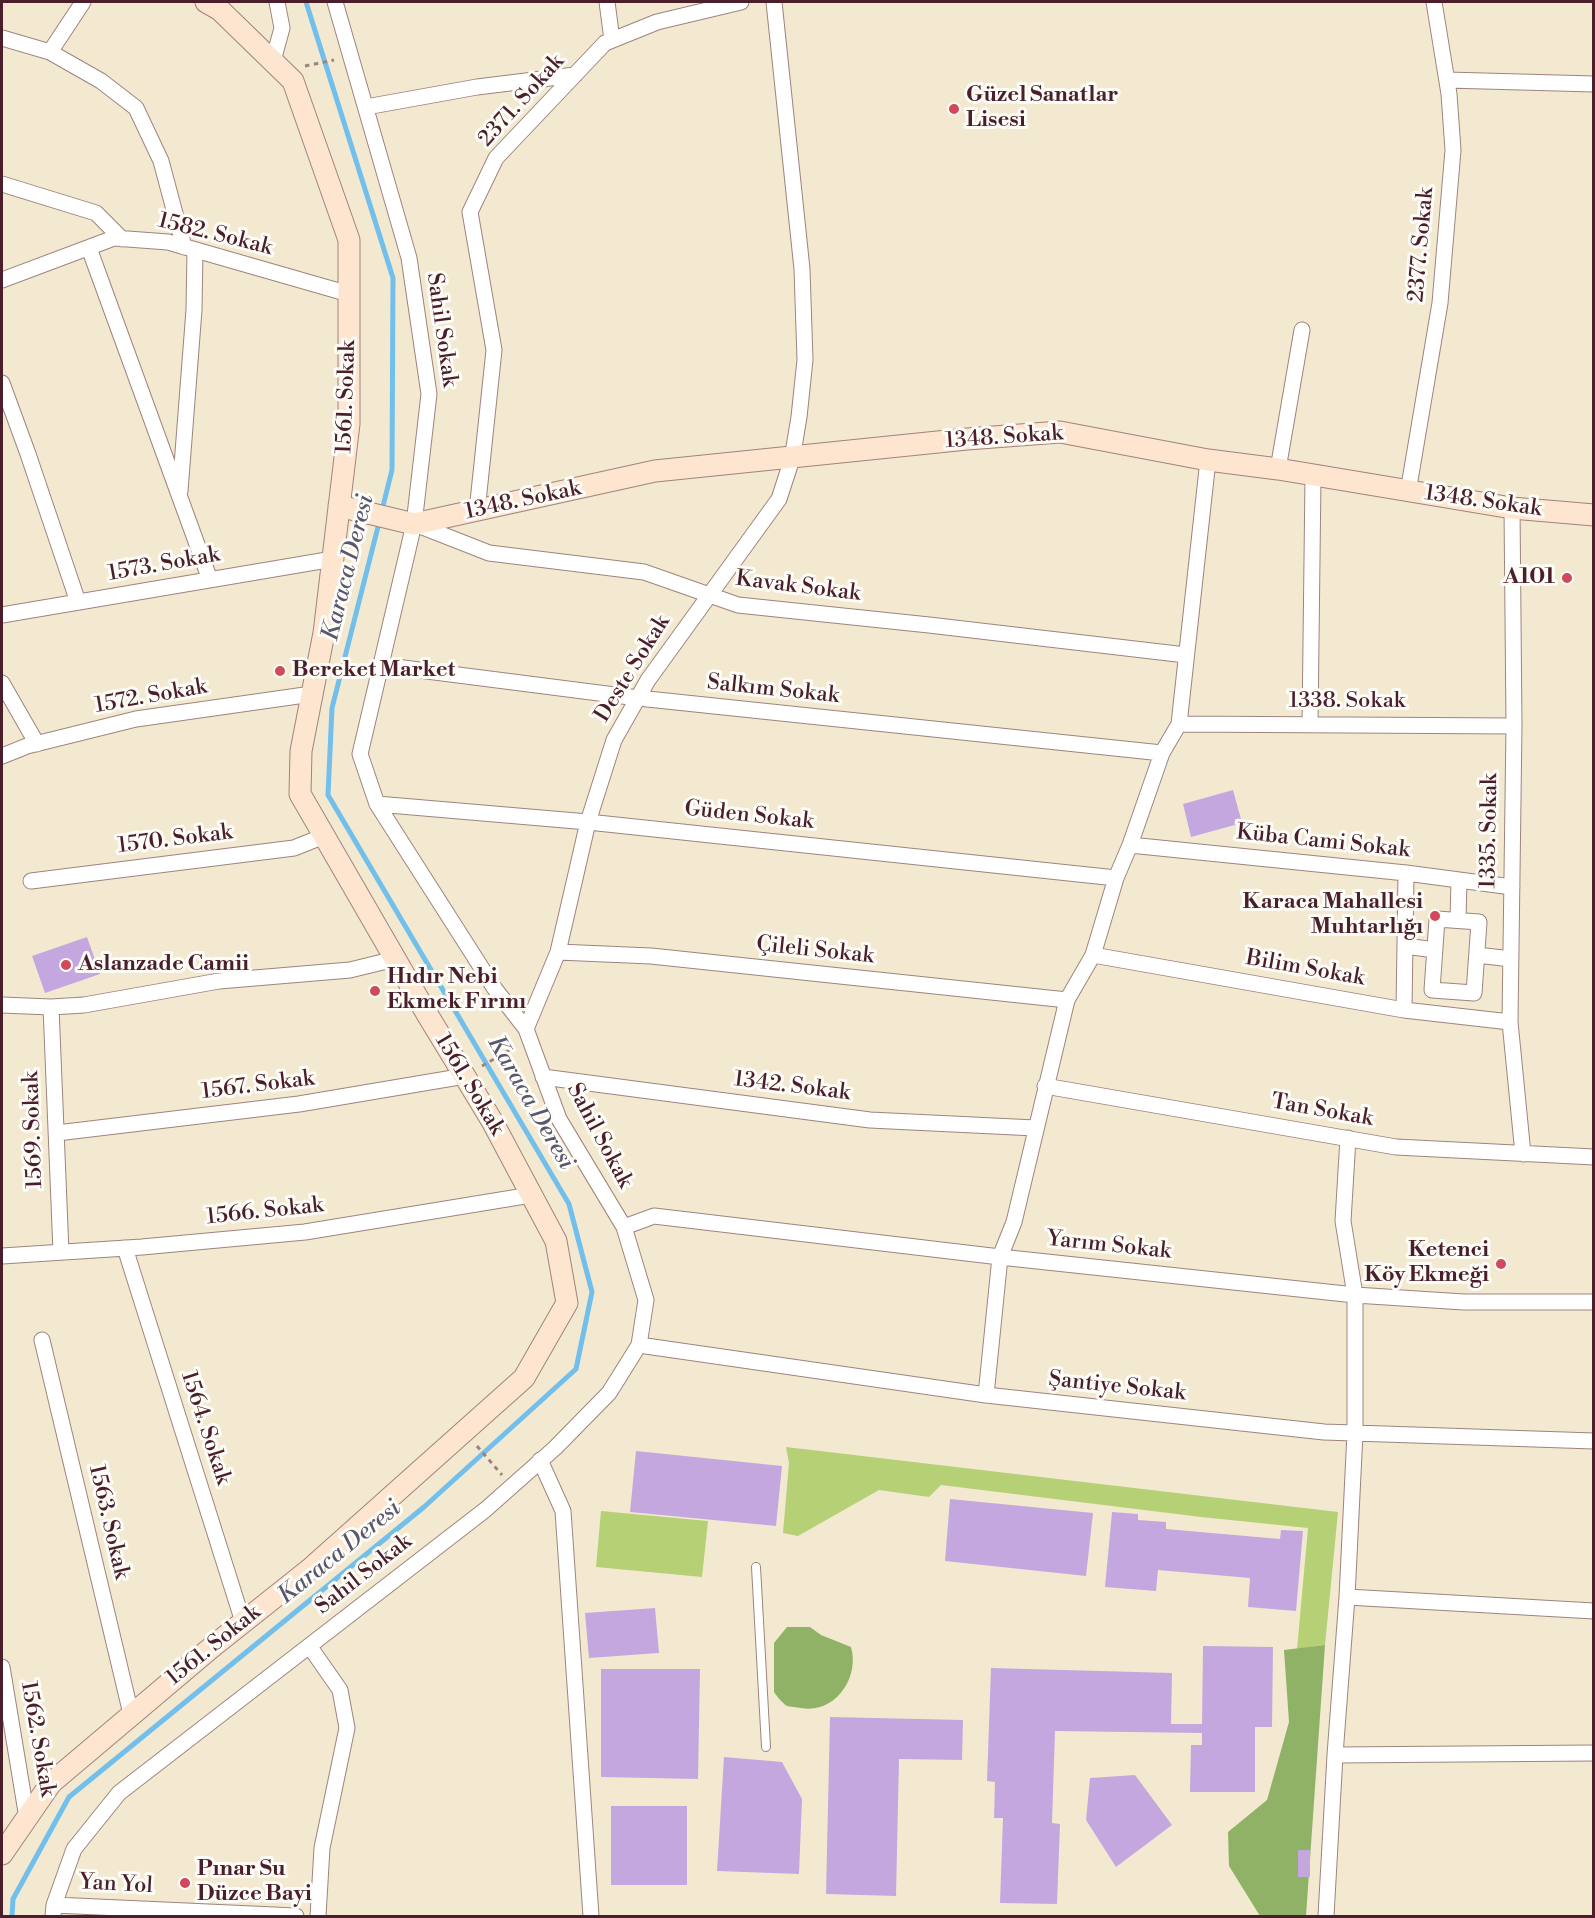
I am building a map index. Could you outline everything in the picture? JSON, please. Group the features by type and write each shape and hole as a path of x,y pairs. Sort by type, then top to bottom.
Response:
{"street":[{"path":"50,52 83,2"},
{"name":"1561. Sokak","path":"2,1854 51,1783 131,1714 310,1569 524,1378 567,1303 556,1241 492,1121 300,795 301,751 324,633 349,424 349,240 294,81 220,10 206,2"},
{"path":"273,61 282,28 277,2"},
{"name":"Sahil Sokak","path":"54,1911 74,1849 119,1793 485,1510 609,1393 639,1345 646,1300 624,1227 559,1119 528,1034 495,989 377,804 360,754 414,524 429,394 409,258 335,2"},
{"path":"607,2 612,40"},
{"name":"2371. Sokak","path":"477,511 494,350 470,212 496,158 605,43 657,22 741,2"},
{"name":"Deste Sokak","path":"528,1034 558,952 588,822 614,740 648,680 779,499 792,459 806,360 802,269 774,2"},
{"name":"2377. Sokak","path":"1408,492 1440,303 1453,150 1447,80 1434,2"},
{"path":"2,38 50,52 101,81 136,108 161,161 189,248 194,310 180,497"},
{"path":"366,107 477,87 575,75"},
{"path":"1447,80 1593,84"},
{"path":"2,184 96,213 122,239"},
{"name":"1582. Sokak","path":"2,280 114,238 168,242 349,294"},
{"path":"89,248 210,580"},
{"path":"1278,469 1302,330"},
{"path":"2,383 78,602"},
{"name":"1348. Sokak","path":"414,524 655,471 792,459 968,439 1060,432 1208,460 1278,469 1408,492 1512,508 1593,515"},
{"path":"986,1395 1000,1257 1014,1222 1067,1000 1093,955 1116,878 1162,753 1179,724 1208,460"},
{"path":"1310,724 1313,477"},
{"path":"339,506 414,524"},
{"name":"1335. Sokak","path":"1512,508 1514,726 1510,1022 1523,1154"},
{"name":"Kavak Sokak","path":"414,524 489,553 644,572 738,605 1186,655"},
{"name":"1573. Sokak","path":"2,615 333,559"},
{"name":"Salkım Sokak","path":"380,665 638,698 1162,753"},
{"path":"2,683 37,744"},
{"name":"1572. Sokak","path":"2,756 37,744 136,719 312,694"},
{"name":"1338. Sokak","path":"1179,724 1514,726"},
{"name":"Güden Sokak","path":"377,804 588,822 1116,878"},
{"name":"1570. Sokak","path":"31,881 294,848 324,836"},
{"name":"Küba Cami Sokak","path":"1130,845 1406,873 1512,887"},
{"path":"1404,1010 1406,873"},
{"path":"1458,920 1459,880"},
{"path":"1437,919 1458,920 1479,922 1474,993 1432,990 1437,919"},
{"path":"1405,946 1435,950"},
{"name":"Çileli Sokak","path":"558,952 651,956 1067,1000"},
{"name":"Bilim Sokak","path":"1093,955 1404,1010 1510,1022"},
{"path":"1476,955 1511,959"},
{"path":"2,1005 51,1007 84,1005 219,981 350,970 395,959"},
{"path":"1449,1015 1450,991"},
{"name":"1569. Sokak","path":"51,1007 61,1252"},
{"name":"1567. Sokak","path":"57,1133 299,1104 465,1076"},
{"name":"1342. Sokak","path":"543,1077 870,1120 1035,1128"},
{"name":"Tan Sokak","path":"1045,1086 1396,1147 1593,1157"},
{"path":"1326,1917 1347,1597 1355,1433 1355,1295 1343,1221 1348,1138"},
{"name":"1566. Sokak","path":"2,1256 304,1232 531,1195"},
{"name":"Yarım Sokak","path":"624,1227 654,1216 1000,1257 1355,1295 1464,1302 1593,1302"},
{"name":"1564. Sokak","path":"124,1248 243,1622"},
{"name":"1563. Sokak","path":"42,1340 131,1714"},
{"name":"Şantiye Sokak","path":"639,1345 986,1395 1312,1431 1593,1441"},
{"path":"540,1460 563,1511 591,1917"},
{"path":"1347,1597 1593,1611"},
{"path":"310,1647 340,1690 347,1728 322,1848 318,1917"},
{"name":"1562. Sokak","path":"2,1667 27,1818"},
{"path":"1335,1755 1593,1753"},
{"name":"Yan Yol","path":"54,1911 296,1917"}],"lane":[{"path":"756,1567 766,1747"}],"path":[{"path":"294,81 304,66 350,51"},
{"path":"465,1076 528,1034"},
{"path":"465,1431 512,1486"}],"green space":[{"path":"786,1447 1338,1512 1325,1645 1297,1649 1308,1528 941,1485 929,1497 879,1490 798,1536 783,1533 789,1463"},
{"path":"601,1511 708,1521 702,1577 596,1567"},
{"path":"787,1627 810,1627 821,1635 851,1647 852,1670 848,1682 834,1700 813,1708 801,1708 787,1706 774,1692 774,1643"},
{"path":"1325,1645 1306,1916 1260,1916 1229,1866 1228,1832 1267,1800 1289,1722 1284,1650"}],"building":[{"path":"1233,790 1242,823 1191,837 1183,804"},
{"name":"Aslanzade Camii","path":"87,937 100,974 45,993 32,956"},
{"path":"636,1451 782,1466 776,1526 630,1512"},
{"path":"950,1499 1093,1513 1086,1576 945,1561"},
{"path":"1112,1512 1138,1514 1138,1520 1166,1522 1166,1529 1280,1539 1281,1530 1303,1531 1296,1611 1248,1607 1250,1578 1158,1570 1156,1591 1105,1587"},
{"path":"655,1608 659,1653 589,1658 585,1613"},
{"path":"1203,1646 1273,1647 1272,1727 1255,1727 1255,1792 1190,1792 1191,1745 1202,1745 1202,1733 1055,1731 1052,1823 1060,1824 1057,1904 1000,1903 1003,1818 994,1818 995,1782 987,1781 991,1668 1172,1673 1171,1724 1202,1724"},
{"path":"601,1669 700,1669 698,1779 601,1777"},
{"path":"830,1717 963,1720 962,1760 899,1759 896,1896 826,1894"},
{"path":"724,1757 782,1762 802,1799 799,1874 717,1871"},
{"path":"1135,1775 1172,1825 1116,1867 1086,1820 1090,1778"},
{"path":"611,1806 687,1806 687,1885 611,1885"},
{"path":"1298,1850 1310,1850 1310,1877 1298,1877"}],"waterway":[{"name":"Karaca Deresi","path":"306,2 393,278 392,470 382,510"},
{"name":"Karaca Deresi","path":"12,1916 13,1899 69,1797 424,1507 576,1369 592,1292 569,1204 328,795 332,708 380,519"}],"place":[{"name":"Güzel Sanatlar Lisesi","path":"954,109"},
{"name":"A101","path":"1567,578"},
{"name":"Bereket Market","path":"280,671"},
{"name":"Karaca Mahallesi Muhtarlığı","path":"1435,916"},
{"name":"Aslanzade Camii","path":"66,965"},
{"name":"Hıdır Nebi Ekmek Fırını","path":"375,991"},
{"name":"Ketenci Köy Ekmeği","path":"1501,1264"},
{"name":"Pınar Su Düzce Bayi","path":"185,1883"}]}
